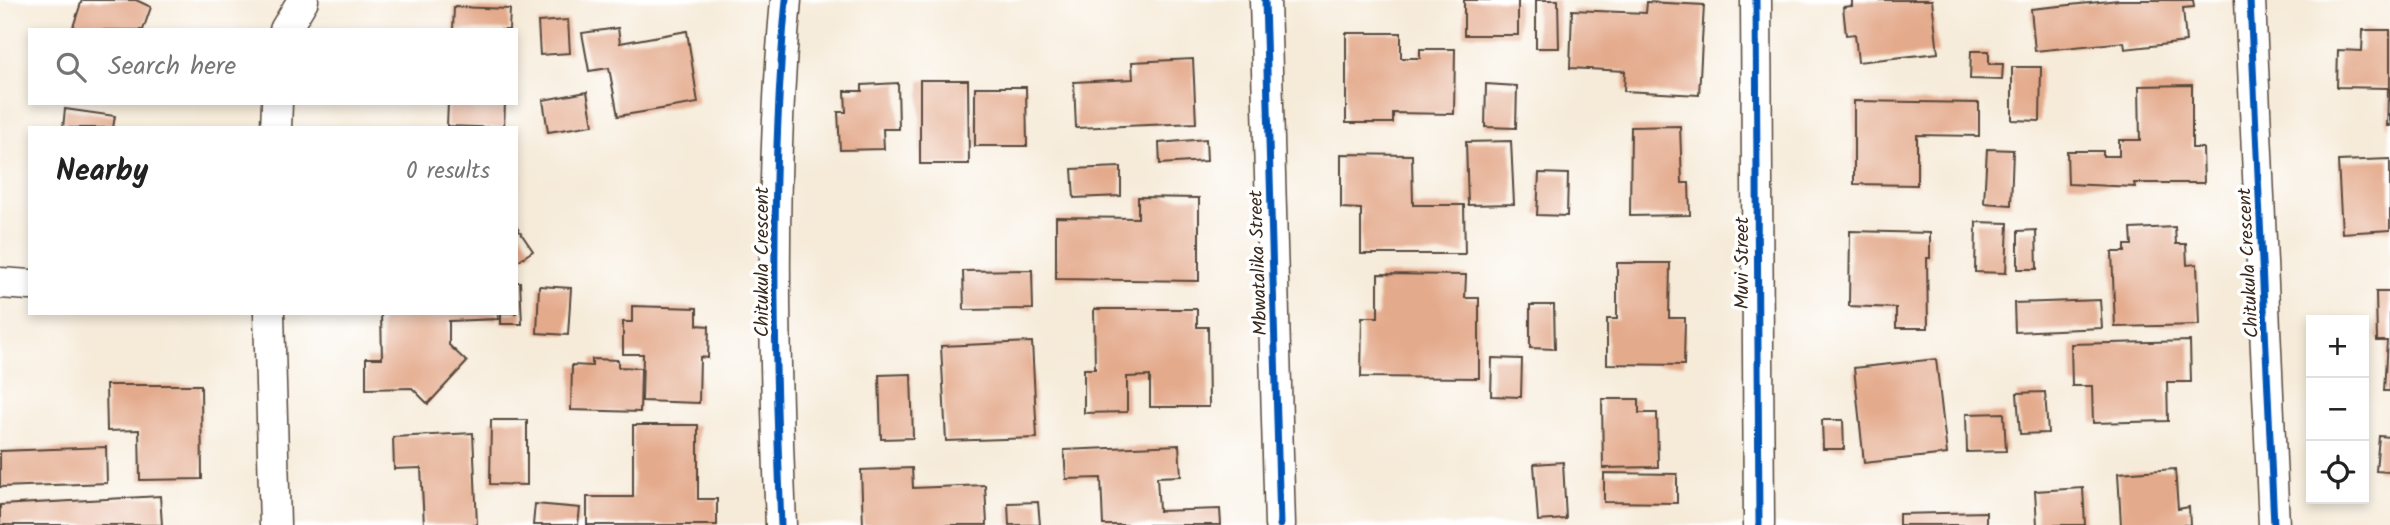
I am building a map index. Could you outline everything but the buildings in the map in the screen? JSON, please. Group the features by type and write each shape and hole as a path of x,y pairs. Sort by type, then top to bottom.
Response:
{"street":[{"path":"286,28 303,0"},
{"name":"Chitukula Crescent","path":"781,525 775,385 777,167 786,0"},
{"name":"Mbwatalika Street","path":"1265,0 1280,525"},
{"name":"Muvi Street","path":"1756,0 1759,525"},
{"name":"Chitukula Crescent","path":"2250,0 2274,525"},
{"path":"276,105 276,126"},
{"path":"0,283 28,285"},
{"path":"269,315 275,525"}],"cycle path":[{"path":"781,525 775,262 777,131 786,0"},
{"path":"1265,0 1280,525"},
{"path":"1756,0 1759,525"},
{"path":"2250,0 2274,525"}]}
